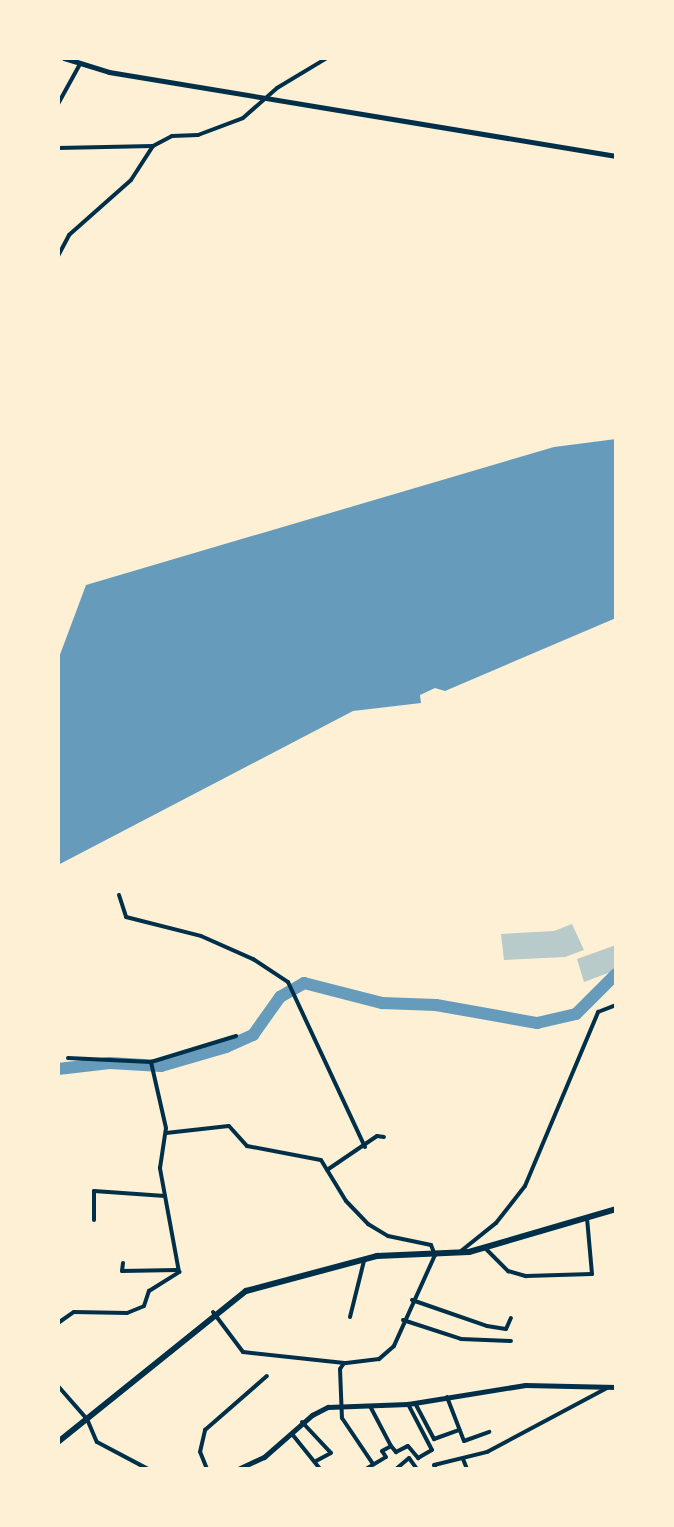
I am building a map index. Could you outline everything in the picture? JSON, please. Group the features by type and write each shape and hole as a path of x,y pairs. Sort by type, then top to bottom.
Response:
{"highway":[{"path":"58,1442 213,1312 265,1284 364,1259 460,1253 485,1248 616,1209"}],"main road":[{"path":"64,58 80,64 266,98 616,156"},
{"path":"238,1469 250,1467 302,1422 343,1405 411,1404 525,1385 616,1387"}],"street":[{"path":"58,148 153,146 243,118 266,98 327,58"},
{"path":"58,104 80,64"},
{"path":"58,256 69,235 131,180 153,146"},
{"path":"119,895 126,917 201,936 288,982 365,1147"},
{"path":"460,1253 512,1206 543,1141 564,1082 589,1042 598,1012 616,1005"},
{"path":"68,1058 151,1062 236,1036"},
{"path":"58,1323 74,1312 127,1313 144,1306 149,1291 179,1272 160,1168 166,1133 151,1062"},
{"path":"166,1133 229,1126 247,1146 321,1160 368,1224 388,1236 431,1245 435,1255 412,1300 394,1346 379,1359 344,1363 243,1352 213,1312"},
{"path":"327,1170 384,1137"},
{"path":"94,1220 94,1191 165,1196"},
{"path":"485,1248 508,1271 526,1276 592,1274 587,1218"},
{"path":"350,1317 364,1259"},
{"path":"123,1263 122,1271 177,1270"},
{"path":"412,1300 487,1326 506,1329 511,1318"},
{"path":"403,1320 461,1339 511,1341"},
{"path":"344,1363 342,1418 373,1464"},
{"path":"207,1469 200,1452 205,1430 267,1376"},
{"path":"58,1386 87,1419 97,1442 148,1469"},
{"path":"428,1469 507,1442 607,1388"},
{"path":"447,1397 464,1441 489,1432"},
{"path":"369,1404 396,1452 408,1446 418,1458 432,1450 411,1404"},
{"path":"411,1404 434,1439 459,1430"},
{"path":"302,1422 331,1453 316,1461"},
{"path":"291,1432 320,1469"},
{"path":"364,1469 386,1457 382,1451 391,1446"},
{"path":"396,1469 409,1458 417,1469"},
{"path":"463,1459 467,1469"}],"shaded area":[{"path":"572,924 584,950 565,957 504,960 501,934 554,931"},
{"path":"616,945 616,970 584,982 577,959"}],"water":[{"path":"616,439 616,618 445,691 435,688 420,695 421,703 353,711 58,865 58,660 86,585 554,447"}],"waterway":[{"path":"58,1069 110,1063 161,1066 226,1047 253,1035 280,997 304,983 382,1003 436,1005 537,1023 576,1014 616,974"}]}
